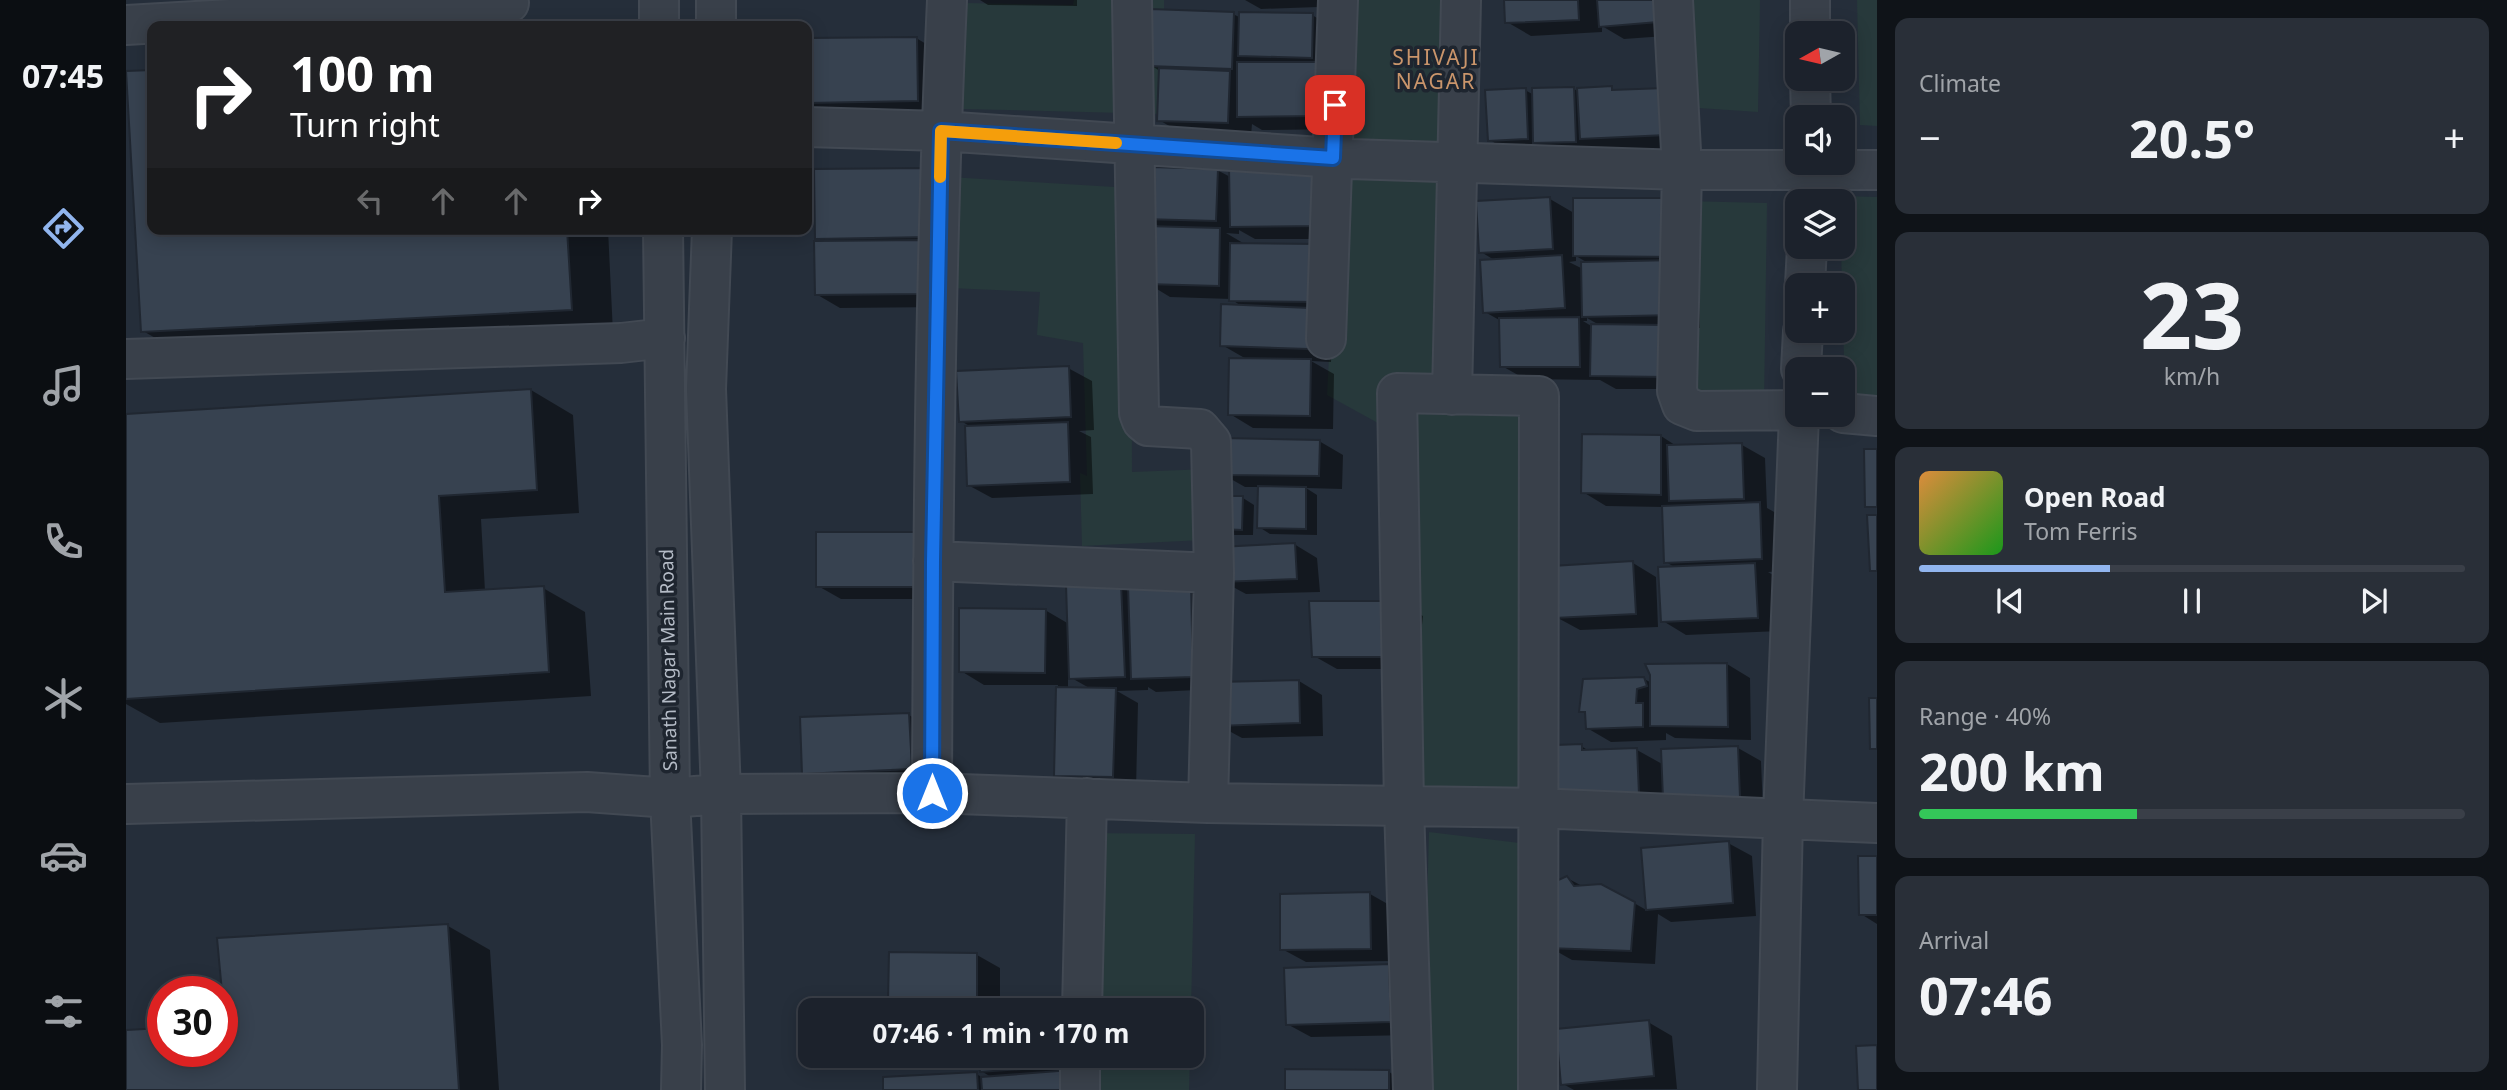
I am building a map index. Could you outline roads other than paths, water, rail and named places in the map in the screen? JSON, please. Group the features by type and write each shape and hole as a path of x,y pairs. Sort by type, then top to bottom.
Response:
{"street":[{"path":"659,0 659,21"},
{"path":"716,0 716,21"},
{"path":"932,793 933,561 941,131 947,0"},
{"path":"1132,0 1139,413 1148,426 1200,429 1210,442 1214,573 1208,803"},
{"path":"1326,339 1338,0"},
{"path":"1452,395 1461,0"},
{"path":"1673,0 1682,170 1677,391 1682,405 1697,411 1785,410"},
{"path":"1810,0 1810,21"},
{"path":"196,21 509,3"},
{"path":"126,25 147,24"},
{"path":"812,127 941,131 1333,158 1682,170 1811,178 1877,170"},
{"name":"Sanath Nagar Main Road","path":"663,235 670,798 681,1031 681,1090"},
{"path":"712,235 706,389 721,794 725,1090"},
{"path":"126,359 621,343 665,338"},
{"path":"1413,1090 1404,806 1397,393 1539,396 1538,1090"},
{"path":"1855,414 1877,416"},
{"path":"1777,1090 1783,818 1799,427"},
{"path":"933,561 1214,573"},
{"path":"126,804 587,792 670,798 721,794 932,793 1208,803 1537,808 1877,824"},
{"path":"1082,998 1087,798"},
{"path":"1080,1068 1080,1090"}],"district":[{"name":"SHIVAJI NAGAR","path":"1436,69"}]}
